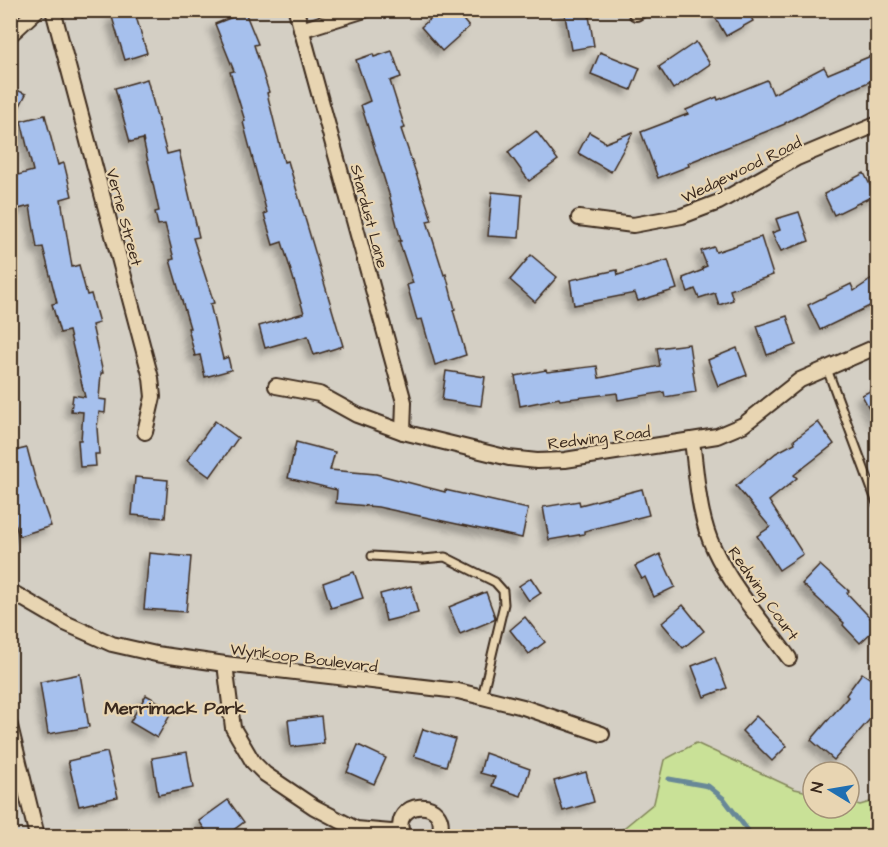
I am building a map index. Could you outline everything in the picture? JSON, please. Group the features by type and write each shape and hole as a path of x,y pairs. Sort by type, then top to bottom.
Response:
{"street":[{"path":"10,35 37,10"},
{"name":"Verne Street","path":"53,10 151,378 153,397 145,432"},
{"name":"Stardust Lane","path":"296,10 404,402 403,432"},
{"path":"301,30 365,10"},
{"name":"Wedgewood Road","path":"579,218 633,225 682,216 719,202 797,158 878,124"},
{"name":"Redwing Road","path":"276,386 319,394 357,415 403,432 509,458 537,462 565,460 717,436 743,424 800,380 878,346"},
{"name":"Redwing Court","path":"692,441 701,509 713,548 729,576 789,658"},
{"name":"Wynkoop Boulevard","path":"10,591 65,623 112,644 156,654 225,664 458,691 523,707 602,734"},
{"path":"225,664 233,728 253,762 265,774 346,831 356,829 402,834 401,820 404,814 421,806 434,811 438,816 441,823 439,837"},
{"path":"10,726 37,837"}],"lane":[{"path":"828,369 878,506"},
{"path":"372,556 413,559 445,557 495,582 504,591 504,604 482,697"}],"green space":[{"path":"696,743 801,790 801,820 861,820 861,805 877,800 877,836 614,836 654,803 664,760"}],"building":[{"path":"134,10 147,53 125,60 112,17"},
{"path":"440,10 455,10 469,27 442,51 421,27"},
{"path":"564,10 588,10 594,46 571,50"},
{"path":"726,10 747,10 753,21 726,36 715,17"},
{"path":"245,12 258,44 254,45 269,92 267,93 284,162 288,161 343,346 314,355 308,336 265,348 259,326 304,313 282,242 273,245 243,122 245,121 230,72 234,71 215,24"},
{"path":"696,42 710,64 673,89 659,67"},
{"path":"392,51 401,77 390,81 405,128 401,129 432,220 427,221 444,275 446,274 455,309 453,310 466,355 435,365 422,319 417,320 407,285 413,283 399,241 401,241 389,194 361,105 370,101 356,60"},
{"path":"600,52 640,68 631,90 591,74"},
{"path":"878,53 878,78 841,94 785,124 688,163 689,166 658,178 641,132 688,114 686,110 717,97 718,100 767,80 773,94 824,67 828,74"},
{"path":"147,79 167,154 179,151 199,237 193,238 214,303 210,304 223,359 228,357 231,370 205,377 200,355 195,356 188,328 190,328 170,260 174,259 165,224 158,225 155,212 159,211 143,139 130,142 115,88"},
{"path":"10,87 26,94 10,125"},
{"path":"45,115 58,165 64,163 72,196 61,199 72,267 79,265 87,295 91,294 99,323 92,325 103,373 101,373 99,399 106,400 105,413 99,412 97,428 99,454 95,454 96,466 80,467 78,440 81,440 83,412 71,411 73,395 85,397 69,331 60,333 52,304 57,303 43,247 37,248 30,206 18,209 10,180 10,177 33,171 21,121"},
{"path":"536,131 558,160 529,181 508,152"},
{"path":"589,132 605,143 633,132 611,172 578,153"},
{"path":"864,173 875,195 834,215 824,194"},
{"path":"492,192 522,195 519,238 488,236"},
{"path":"799,212 809,241 781,251 772,233 780,230 776,219"},
{"path":"761,237 773,275 730,290 733,300 719,305 715,293 699,298 695,289 688,292 683,278 707,266 701,251 714,247 716,252"},
{"path":"531,255 557,277 535,302 510,280"},
{"path":"668,260 677,289 638,301 635,293 574,305 570,280 617,270 618,275"},
{"path":"878,275 878,302 820,330 808,305 851,284 854,291"},
{"path":"787,316 796,345 767,355 757,326"},
{"path":"689,344 696,392 665,397 664,392 618,400 617,393 560,400 559,398 520,406 515,376 546,370 547,372 597,366 599,378 660,366 657,348"},
{"path":"737,348 747,375 718,386 708,360"},
{"path":"446,371 485,377 481,406 442,400"},
{"path":"878,387 878,425 862,395"},
{"path":"215,421 238,438 210,477 187,460"},
{"path":"818,422 834,444 794,475 797,478 769,501 803,554 779,570 757,536 770,527 736,486 776,453 795,443 794,440"},
{"path":"296,442 335,452 330,470 376,474 445,492 445,490 528,509 522,538 378,507 336,503 337,490 288,478"},
{"path":"27,448 51,526 19,536 10,508 10,452"},
{"path":"135,477 168,480 165,518 132,515"},
{"path":"642,489 649,515 584,531 584,534 549,540 543,507 579,501 580,505"},
{"path":"149,553 191,557 186,612 144,609"},
{"path":"660,554 675,587 654,597 645,577 642,579 635,566"},
{"path":"820,565 849,591 847,593 878,626 860,643 843,625 844,623 802,584"},
{"path":"354,572 363,598 331,608 323,583"},
{"path":"531,578 541,593 529,601 519,586"},
{"path":"411,586 418,613 386,621 380,594"},
{"path":"486,592 494,620 460,634 449,607"},
{"path":"683,605 704,631 683,648 662,623"},
{"path":"525,617 545,642 529,654 510,630"},
{"path":"715,657 727,688 704,697 692,666"},
{"path":"862,673 878,684 878,710 834,760 811,740 848,697 846,695"},
{"path":"80,674 89,727 48,734 40,682"},
{"path":"146,695 173,710 157,738 130,722"},
{"path":"321,716 324,743 291,747 288,720"},
{"path":"756,716 787,746 772,761 742,731"},
{"path":"423,729 455,739 446,766 414,756"},
{"path":"358,745 386,758 374,784 347,772"},
{"path":"107,752 118,797 79,806 68,761"},
{"path":"187,752 193,788 158,795 152,758"},
{"path":"485,753 530,769 521,796 492,786 495,777 480,773"},
{"path":"586,772 594,802 563,811 554,781"},
{"path":"228,800 244,822 224,837 210,837 199,821"}],"waterway":[{"path":"669,779 708,786 724,799 752,836"}],"district":[{"name":"Merrimack Park","path":"175,708"}]}
